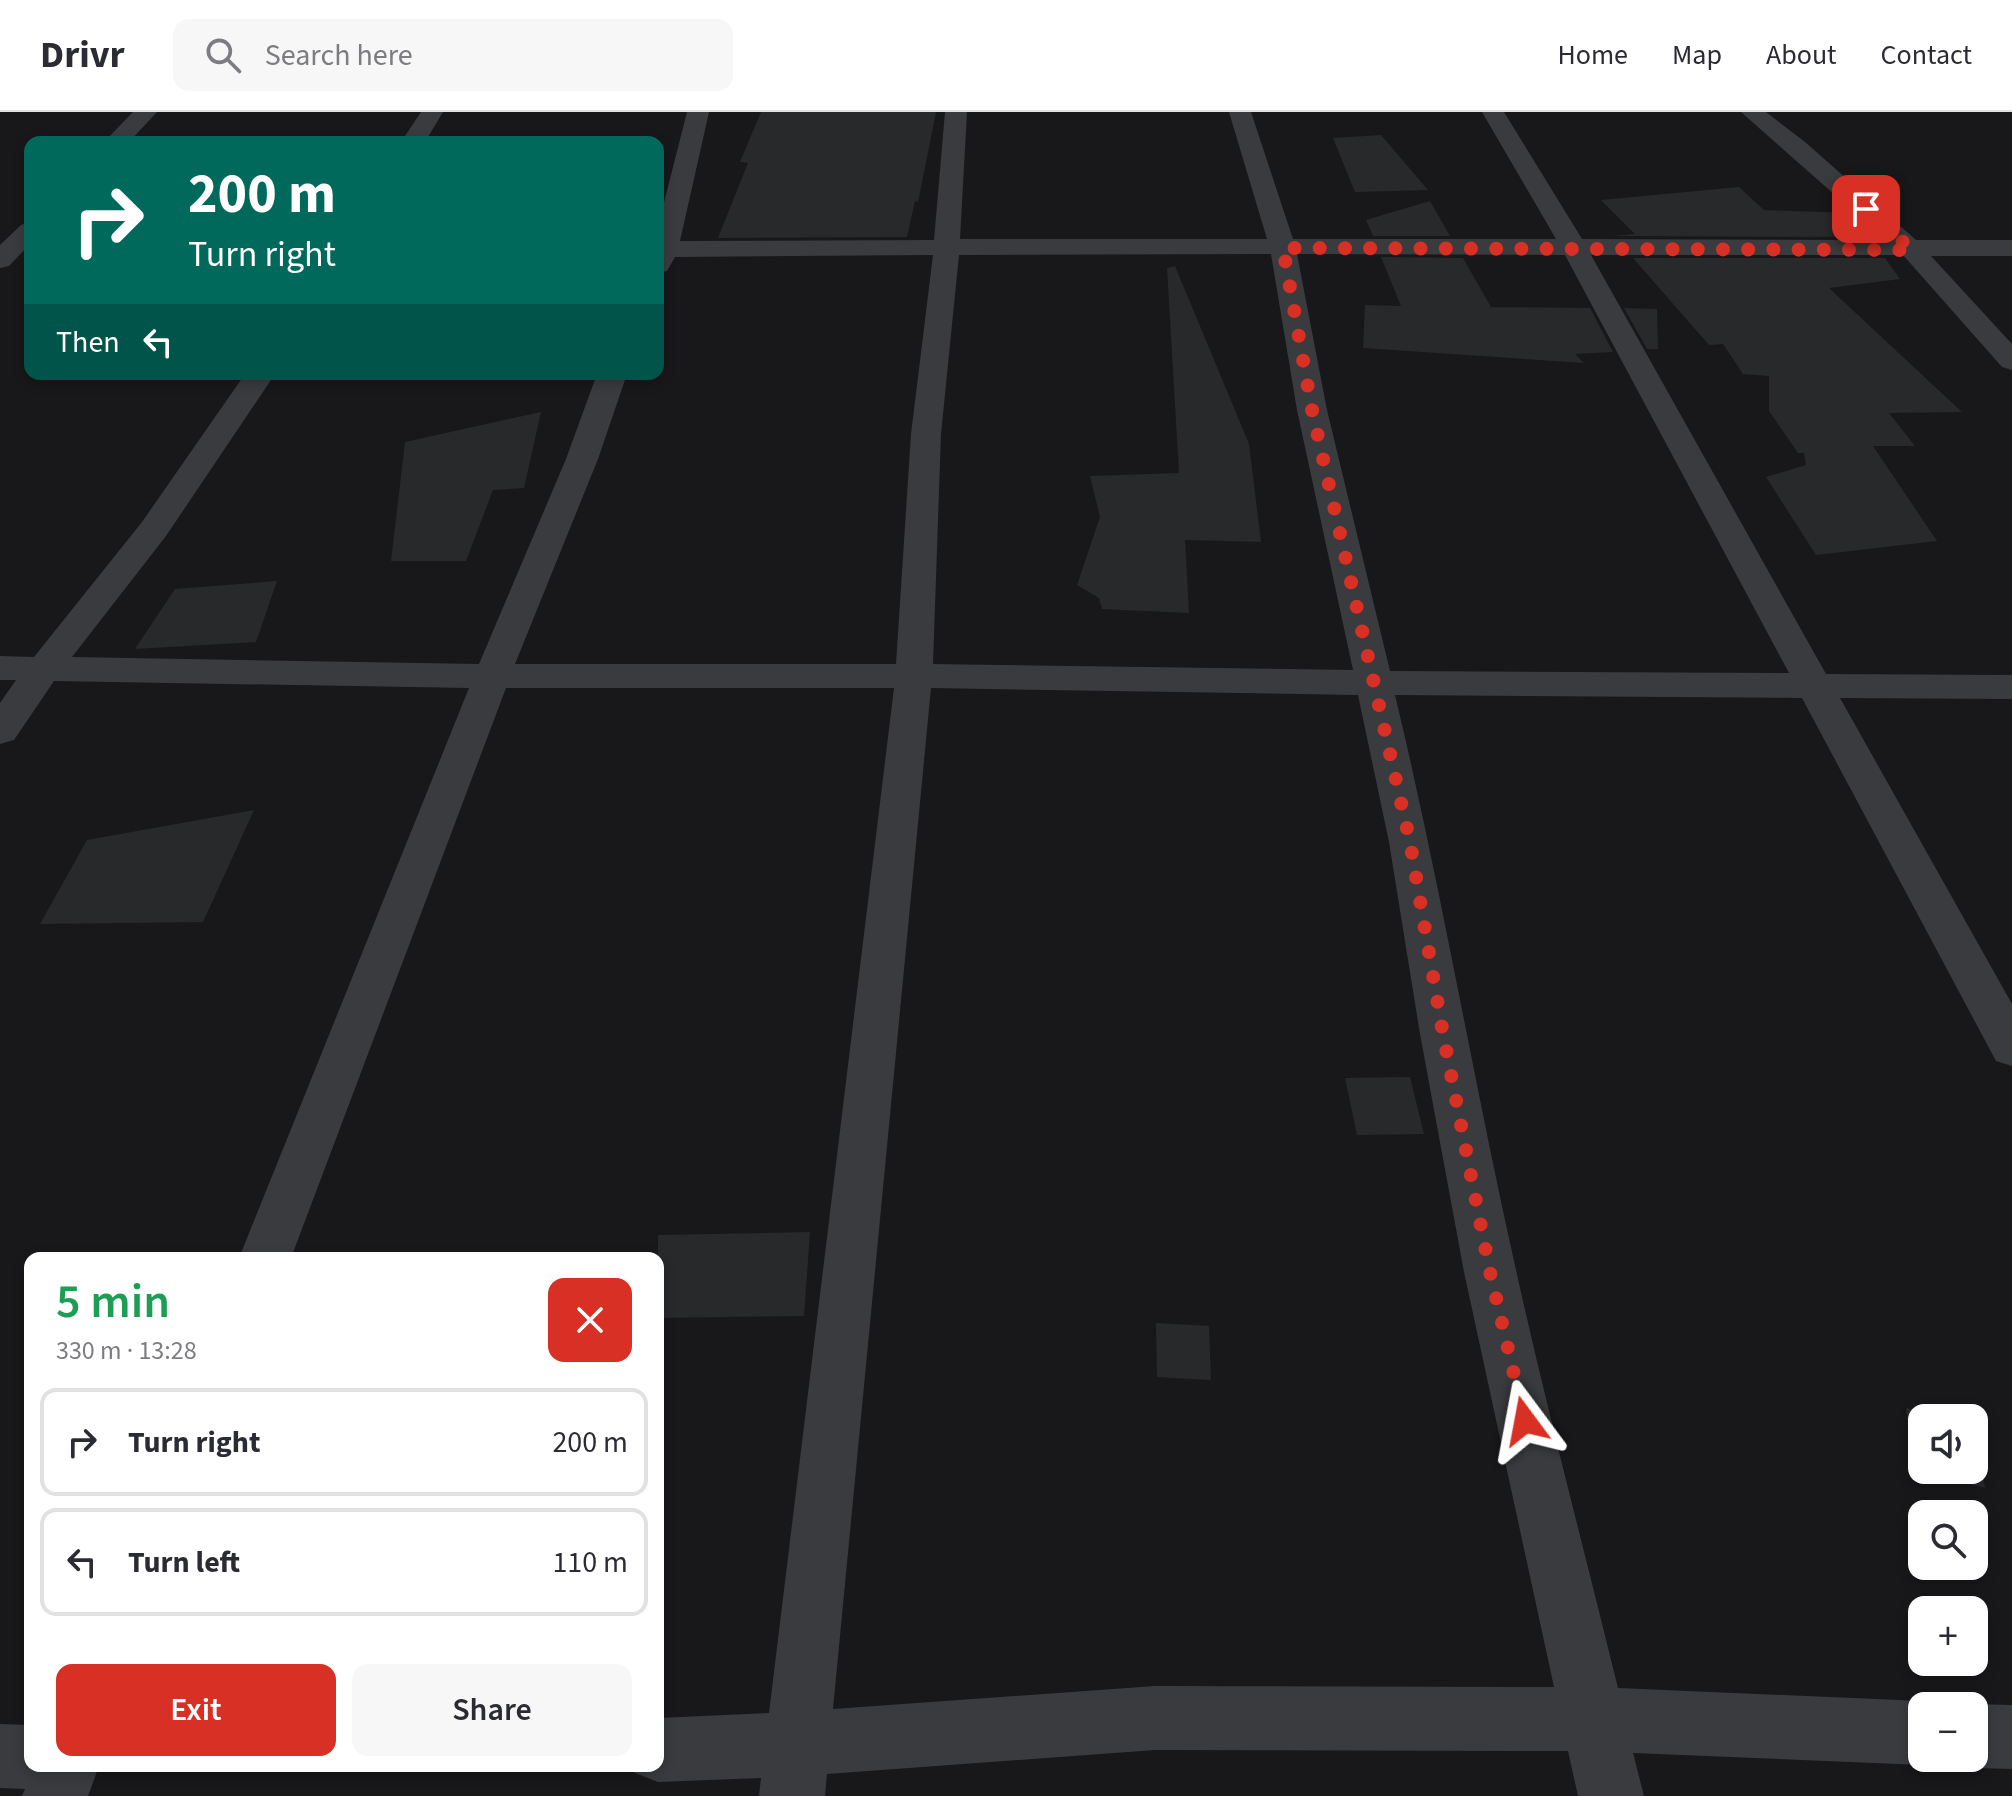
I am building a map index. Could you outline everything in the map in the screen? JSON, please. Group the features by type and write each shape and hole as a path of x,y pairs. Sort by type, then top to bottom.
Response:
{"street":[{"path":"122,136 146,112"},
{"path":"417,136 432,112"},
{"path":"664,239 698,112"},
{"path":"795,1770 914,676 926,434 943,300 956,112"},
{"path":"1240,112 1283,248 1312,410 1410,842 1443,1034 1490,1272 1611,1796"},
{"path":"1493,112 1573,246 2012,1047"},
{"path":"1752,112 1797,147 1912,250 2012,361"},
{"path":"664,254 946,247 2012,248"},
{"path":"0,731 43,670 154,529 256,380"},
{"path":"267,1252 492,676 582,459 610,380"},
{"path":"0,668 492,676 914,676 2012,687"},
{"path":"664,1751 795,1770 1155,1718 1594,1719 1908,1732"},
{"path":"1988,1736 2012,1737"},
{"path":"0,1756 24,1757"},
{"path":"55,1796 65,1772"}],"building":[{"path":"761,112 936,112 918,202 915,201 907,237 718,238 748,163 740,162"},
{"path":"1381,135 1428,190 1355,192 1333,138"},
{"path":"1739,187 1764,210 1851,213 1870,237 1614,236 1635,234 1601,200"},
{"path":"1430,201 1450,236 1373,236 1366,220"},
{"path":"1381,257 1463,258 1491,307 1590,308 1613,352 1575,354 1584,363 1363,348 1365,305 1401,306"},
{"path":"1633,258 1885,258 1900,279 1829,288 1962,412 1889,413 1915,446 1873,446 1937,541 1816,555 1766,477 1806,465 1804,453 1798,453 1769,411 1769,376 1743,374 1723,344 1709,345"},
{"path":"1175,266 1249,444 1261,542 1185,540 1189,613 1102,609 1099,598 1077,585 1100,517 1090,476 1179,473 1167,268"},
{"path":"1624,308 1657,309 1658,349 1647,349"},
{"path":"541,412 524,488 493,490 466,561 391,561 405,442"},
{"path":"277,581 256,642 135,649 175,589"},
{"path":"254,810 203,922 40,924 87,840"},
{"path":"1410,1077 1424,1134 1357,1135 1345,1078"},
{"path":"810,1232 804,1316 664,1318 664,1252 658,1252 658,1235"},
{"path":"1156,1323 1209,1326 1211,1380 1157,1377"}],"route":[{"path":"1525,1421 1490,1272 1443,1034 1410,842 1312,410 1283,248 1573,246 1912,250 1866,209"}]}
